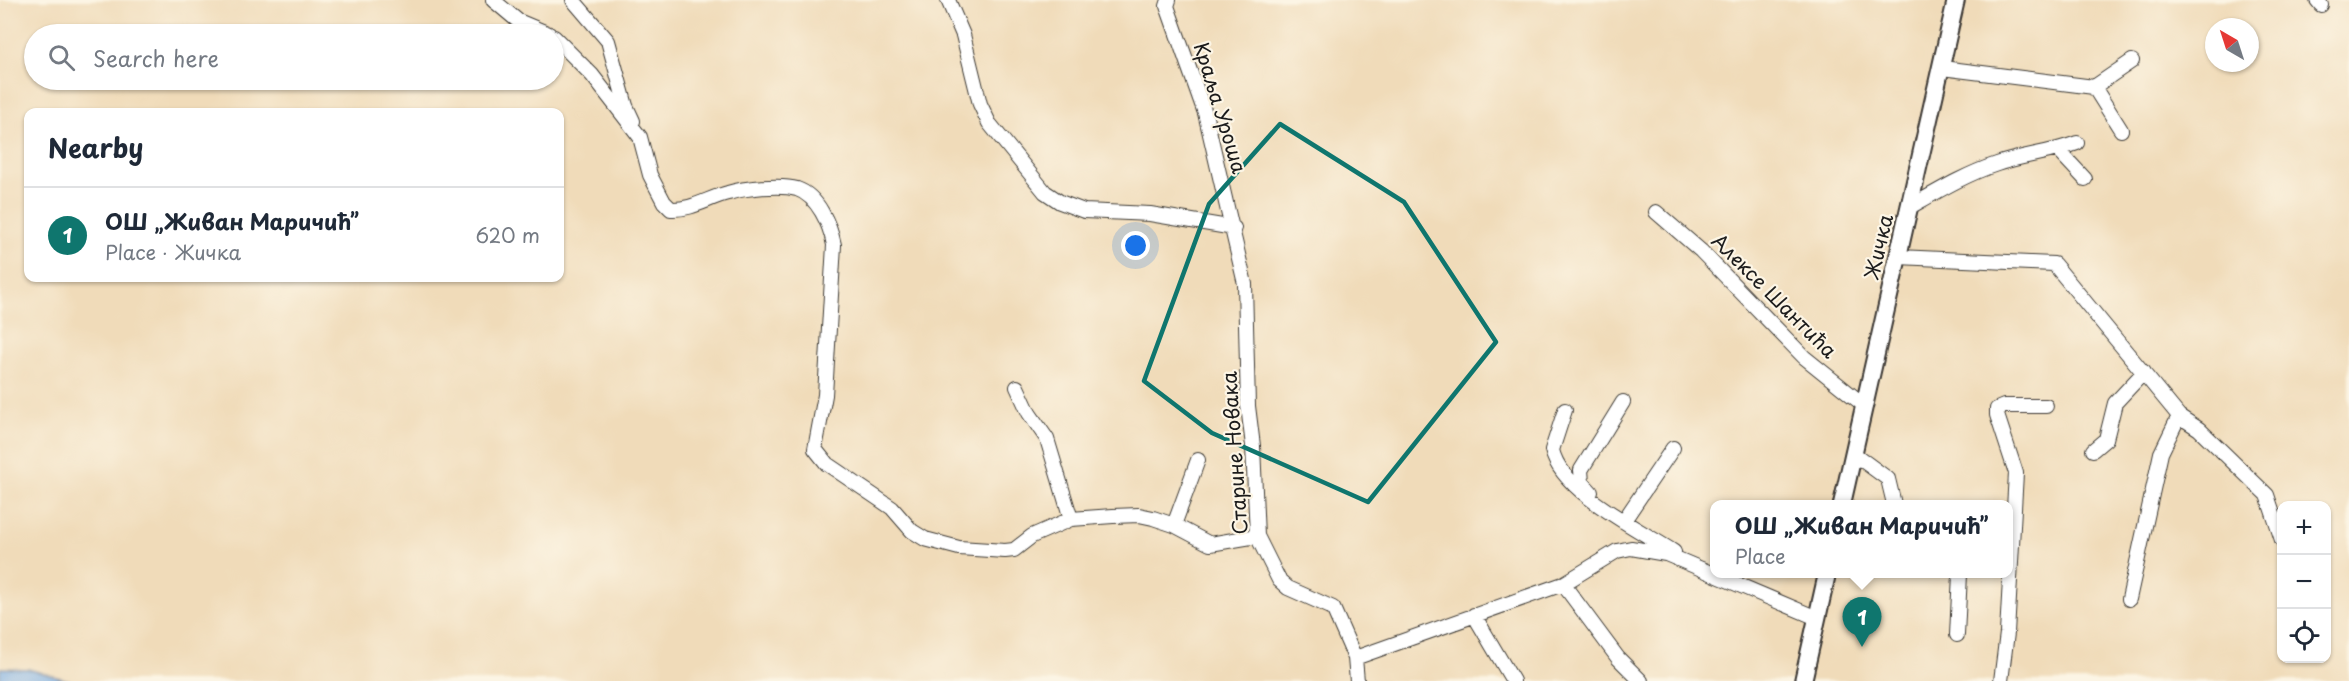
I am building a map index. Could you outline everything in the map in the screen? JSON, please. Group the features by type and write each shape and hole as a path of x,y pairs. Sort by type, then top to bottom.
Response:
{"main road":[{"name":"Жичка","path":"1843,500 1956,0"},
{"path":"1803,681 1826,578"}],"street":[{"path":"493,0 518,21 525,24"},
{"path":"573,0 608,40 626,106 640,137 650,176 664,202 671,209 684,210 729,192 759,188 798,189 818,206 830,229 834,245 825,395 815,449 827,464 892,508 912,531 941,544 1005,552 1014,550 1032,536 1071,519 1139,515 1174,525 1210,544 1257,536"},
{"path":"948,0 963,34 980,104 989,123 1045,192 1060,202 1084,211 1150,214 1234,228"},
{"name":"Краља Уроша","path":"1169,0 1167,6 1205,113 1234,228"},
{"path":"564,48 592,75 640,137"},
{"path":"1942,68 2094,87 2132,61"},
{"path":"2094,87 2121,130"},
{"path":"1910,207 1945,187 1995,164 2031,154 2058,150 2077,142"},
{"path":"2058,150 2085,179"},
{"name":"Алексе Шантића","path":"1656,212 1701,251 1804,357 1865,406"},
{"name":"Старине Новака","path":"1234,228 1245,284 1248,406 1253,446 1257,536 1279,580 1288,588 1333,608 1355,658 1357,681"},
{"path":"1898,257 2054,264 2179,416 2199,429 2267,495 2277,525"},
{"path":"2093,450 2106,439 2115,403 2144,372"},
{"path":"1017,387 1029,412 1047,438 1071,519"},
{"path":"1623,402 1581,470 1581,477 1586,488 1600,500 1649,530 1652,537"},
{"path":"2013,527 2016,473 1996,416 1997,409 2004,406 2046,406"},
{"path":"1565,410 1552,450 1560,468 1572,482 1602,507 1690,563"},
{"path":"2129,599 2161,453 2179,416"},
{"path":"1628,516 1673,448"},
{"path":"1854,454 1888,479 1893,500"},
{"path":"1174,525 1198,460"},
{"path":"1355,658 1563,584 1617,551 1631,548 1666,554 1710,572"},
{"path":"1725,578 1817,618"},
{"path":"1957,635 1960,578"},
{"path":"2001,681 2010,578"},
{"path":"1563,584 1618,658 1641,681"},
{"path":"1474,615 1513,681"}],"highlighted area":[{"path":"1280,124 1404,202 1496,342 1368,502 1212,433 1144,381 1209,204"}],"water":[{"path":"0,668 28,669 71,681 0,681"}],"place":[{"name":"ОШ „Живан Маричић”","path":"1862,647"}]}
